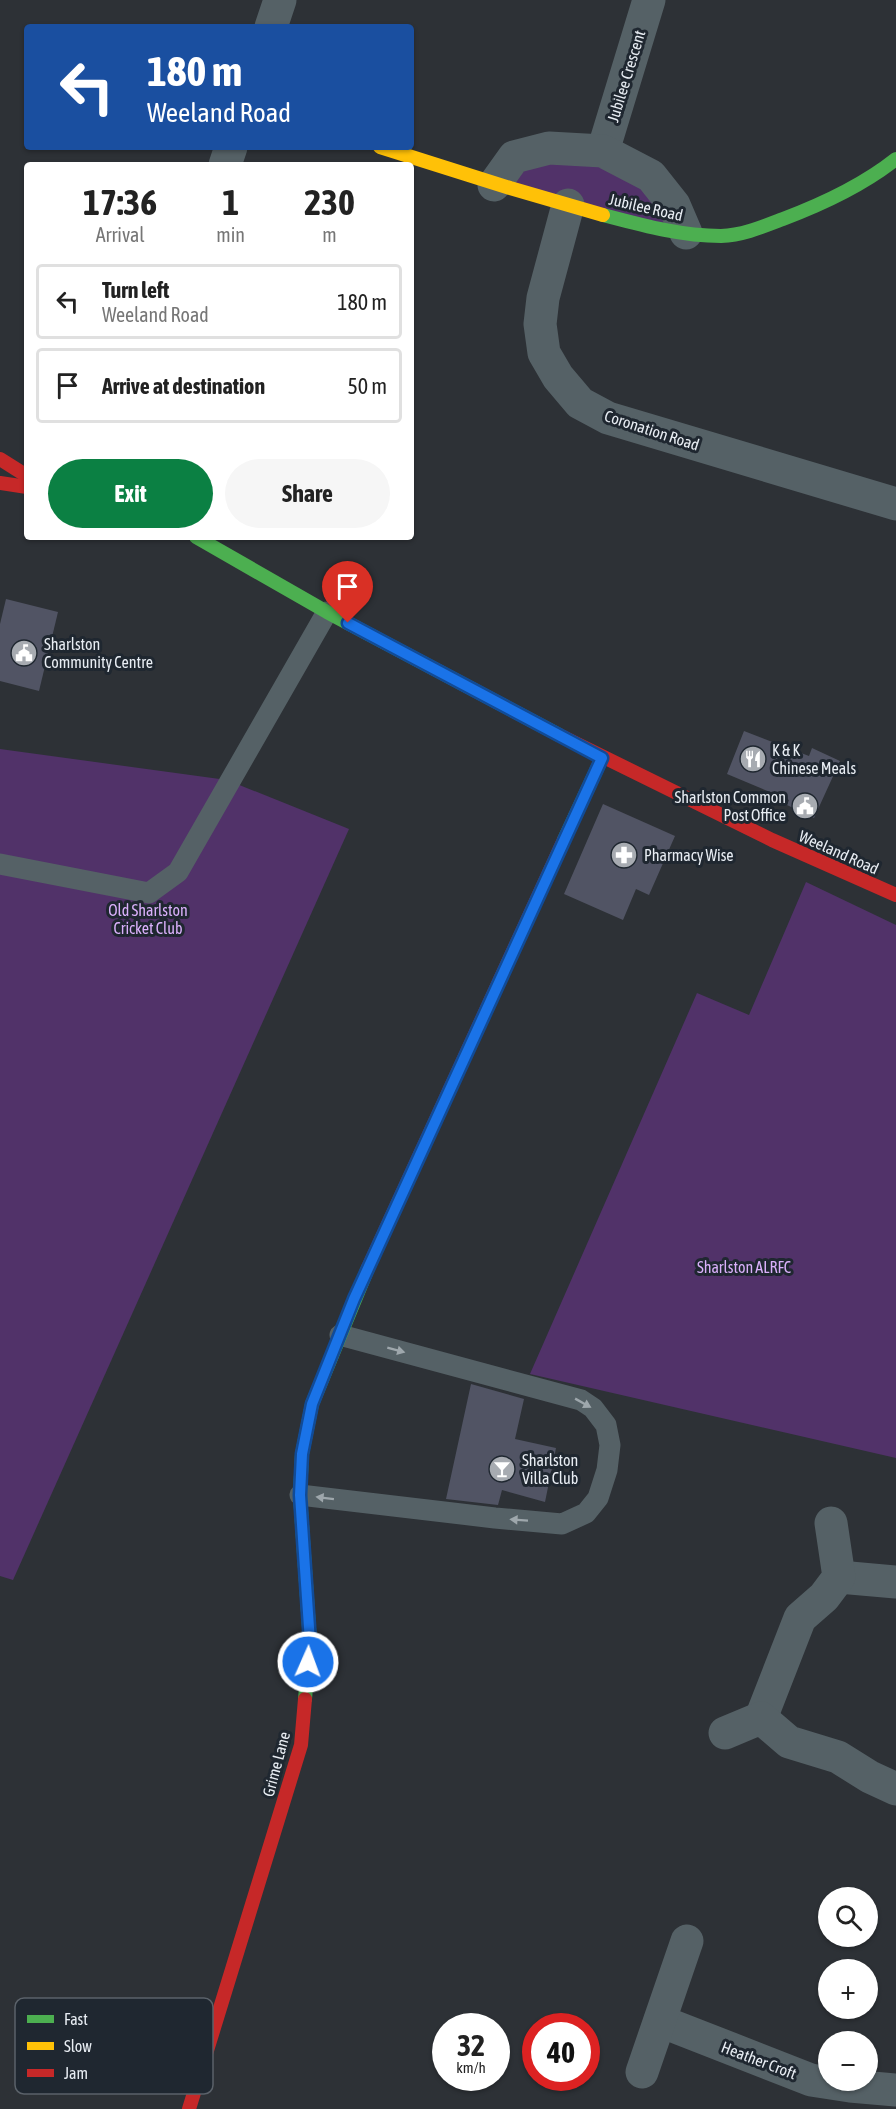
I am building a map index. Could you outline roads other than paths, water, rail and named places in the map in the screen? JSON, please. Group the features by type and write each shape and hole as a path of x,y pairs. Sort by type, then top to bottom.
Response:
{"street":[{"path":"273,24 280,0"},
{"name":"Jubilee Crescent","path":"603,151 649,0"},
{"path":"494,184 513,157 549,148 603,151 651,176 674,205 686,234"},
{"name":"Jubilee Road","path":"389,150 494,184 662,231 702,236 743,234 799,213 847,193 896,159"},
{"name":"Coronation Road","path":"568,205 543,298 540,324 544,353 558,377 580,403 608,418 896,504"},
{"path":"0,459 24,474"},
{"path":"0,483 24,487"},
{"name":"Weeland Road","path":"201,540 327,612 602,758 772,840 896,895"},
{"name":"Grime Lane","path":"213,2031 301,1745 310,1642 300,1495 302,1454 312,1404 354,1299 602,758"},
{"path":"724,1733 761,1718 800,1618 824,1597 839,1577 831,1523"},
{"path":"839,1577 896,1582"},
{"path":"761,1718 789,1742 837,1757 870,1777 896,1789"},
{"path":"642,2072 687,1941"},
{"name":"Heather Croft","path":"660,2021 810,2080 896,2090"},
{"name":"Grime Lane","path":"189,2109 194,2094"}],"lane":[{"path":"0,864 149,893 178,872 327,612"},
{"path":"300,1495 562,1524 586,1513 598,1498 607,1470 610,1445 606,1425 593,1408 581,1400 340,1335"}],"place":[{"name":"Sharlston Community Centre","path":"24,653"},
{"name":"K & K Chinese Meals","path":"753,759"},
{"name":"Sharlston Common Post Office","path":"805,806"},
{"name":"Pharmacy Wise","path":"624,855"},
{"name":"Sharlston Villa Club","path":"502,1469"}],"park label":[{"name":"Old Sharlston Cricket Club","path":"148,919"},
{"name":"Sharlston ALRFC","path":"744,1267"}]}
